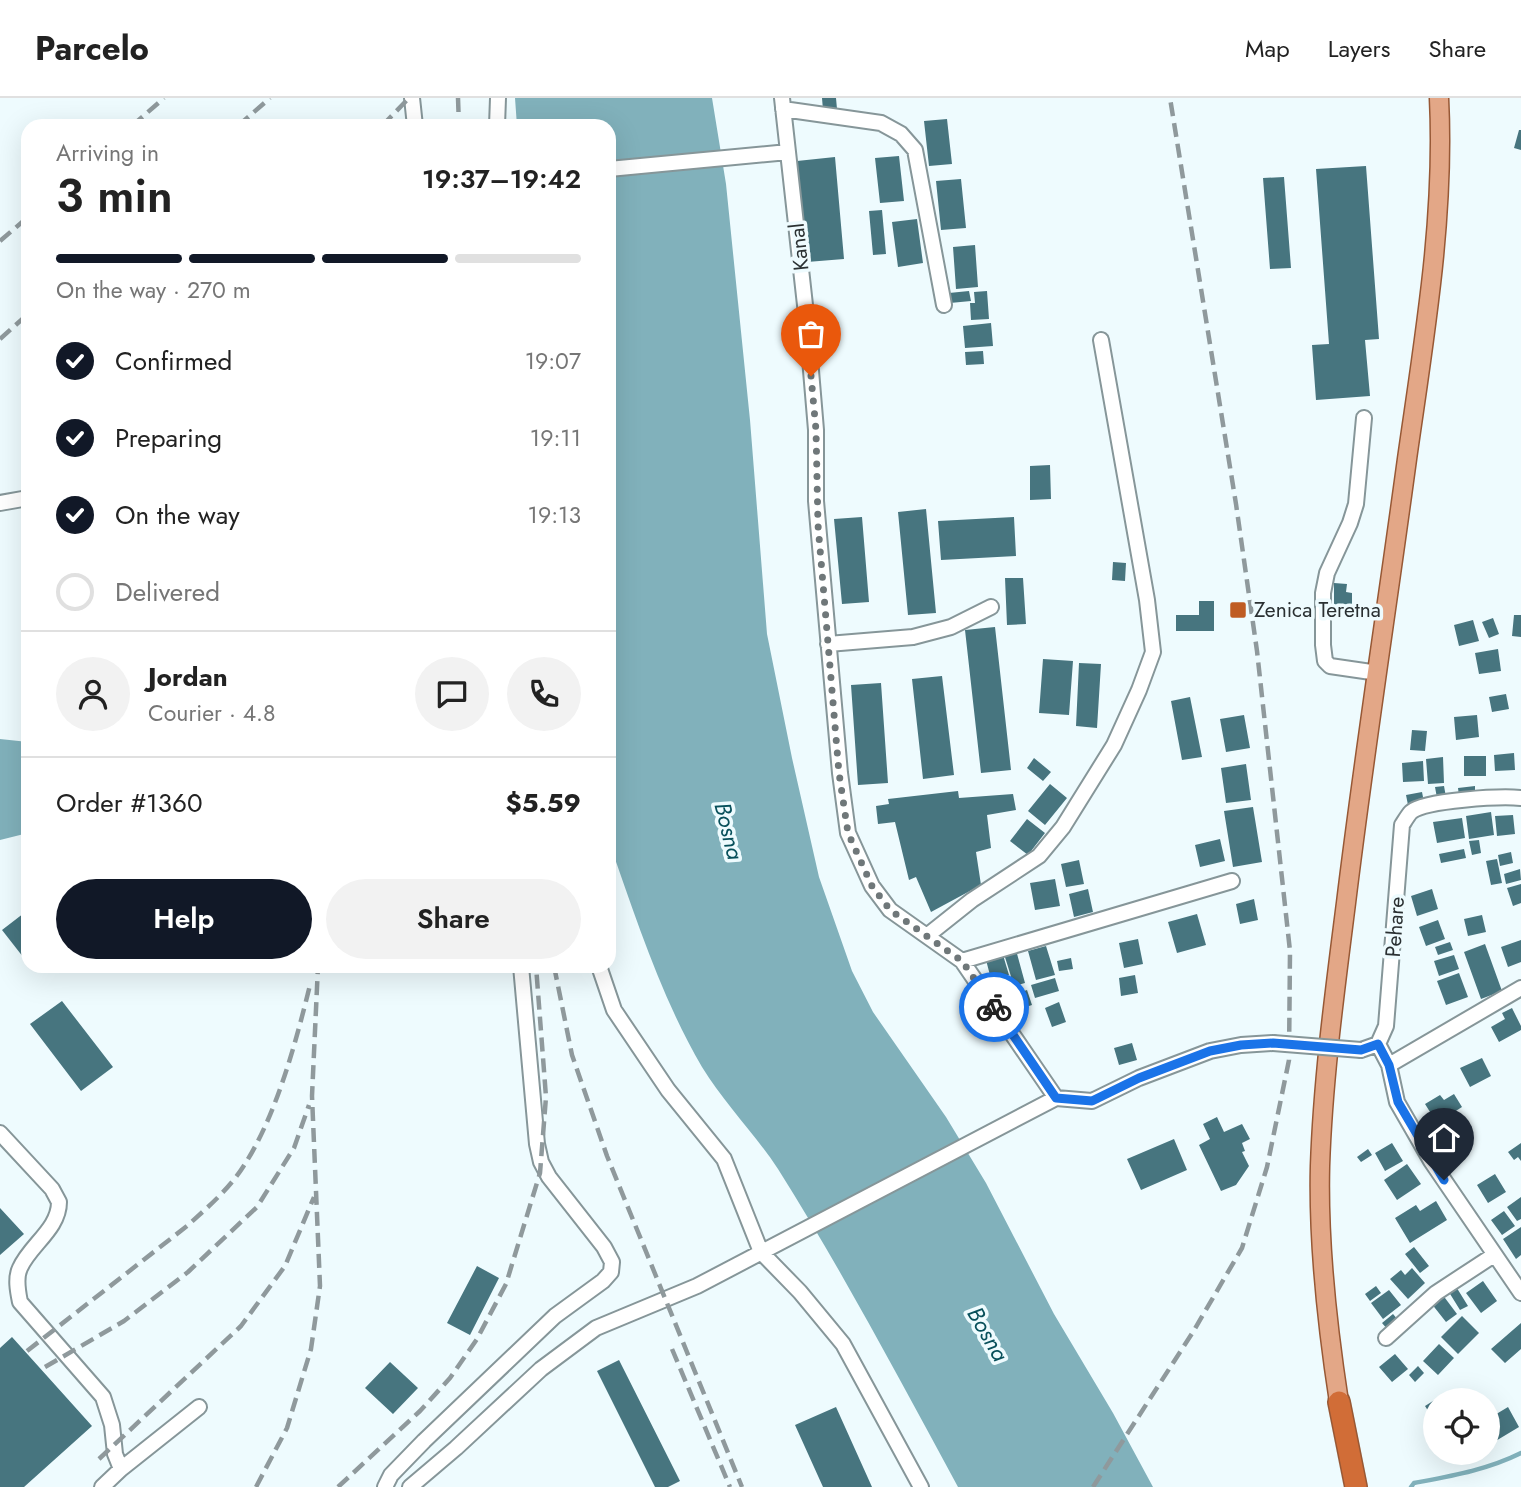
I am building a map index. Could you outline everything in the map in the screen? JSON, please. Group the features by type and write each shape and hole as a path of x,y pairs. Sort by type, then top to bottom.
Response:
{"highway":[{"path":"1339,1402 1336,1444 1343,1487"},
{"path":"1339,1402 1356,1487"}],"main road":[{"path":"1339,1402 1326,1306 1320,1165 1332,1017 1356,823 1434,259 1440,157 1439,98"}],"street":[{"path":"412,98 414,119"},
{"path":"497,119 498,98"},
{"path":"783,103 881,123 901,134 915,150 944,305"},
{"name":"Kanal","path":"783,103 806,312 816,430 816,501 839,773 848,833 872,886 890,910 928,934 962,961 1056,1098"},
{"path":"616,168 788,152"},
{"path":"928,934 972,900 1039,856 1063,827 1114,745 1153,652 1147,600 1101,340"},
{"path":"1364,418 1356,504 1327,573 1322,593 1321,617 1325,661 1331,666 1378,673"},
{"path":"0,503 21,499"},
{"path":"828,644 913,637 951,627 991,607"},
{"name":"Pehare","path":"1378,1044 1384,1036 1389,1008 1402,825 1412,811 1439,803 1500,796 1521,797"},
{"path":"962,961 1232,881"},
{"path":"385,1487 391,1475 464,1402 555,1316 603,1281 611,1272 612,1262 604,1247 541,1162 537,1144 522,973"},
{"path":"601,973 614,1010 668,1090 724,1158 761,1252 800,1292 843,1344 921,1487"},
{"path":"1389,1065 1520,991"},
{"path":"416,1485 541,1369 596,1328 697,1286 1056,1098 1092,1101 1139,1078 1210,1051 1241,1045 1273,1043 1361,1050 1378,1044 1389,1065 1398,1102 1431,1161 1521,1293"},
{"path":"0,1133 52,1189 59,1202 55,1220 20,1268 20,1302 103,1397 112,1424 115,1454 121,1469"},
{"path":"1386,1338 1436,1293 1494,1255"},
{"path":"102,1487 199,1407"}],"water":[{"name":"Bosna","path":"515,98 712,98 726,184 750,420 767,634 819,877 852,971 873,1012 946,1117 986,1183 1054,1314 1153,1487 958,1487 871,1326 802,1208 769,1156 702,1067 674,1013 650,957 616,862 616,119 516,119"},
{"path":"0,739 21,741 21,835 0,840"}],"building":[{"path":"822,98 836,98 837,109 823,110"},
{"path":"947,119 952,164 929,166 924,121"},
{"path":"1521,130 1521,150 1514,148"},
{"path":"899,156 904,201 880,203 875,158"},
{"path":"835,157 844,259 807,262 797,161"},
{"path":"1366,166 1379,339 1365,340 1370,396 1316,400 1312,345 1329,344 1316,169"},
{"path":"1284,177 1291,268 1270,269 1263,178"},
{"path":"961,179 966,228 941,230 936,181"},
{"path":"882,210 886,254 873,255 869,211"},
{"path":"917,219 923,263 898,267 892,222"},
{"path":"975,245 978,287 956,289 953,247"},
{"path":"969,291 971,301 950,303 949,293"},
{"path":"987,291 989,319 971,320 970,303 975,303 974,292"},
{"path":"991,323 993,346 965,348 963,326"},
{"path":"983,351 984,364 966,365 965,352"},
{"path":"1050,465 1051,499 1030,500 1030,466"},
{"path":"926,509 936,613 908,615 898,512"},
{"path":"862,517 869,602 842,604 834,519"},
{"path":"1014,517 1016,556 941,560 938,521"},
{"path":"1113,562 1126,563 1125,581 1112,580"},
{"path":"1005,578 1023,578 1026,624 1007,625"},
{"path":"1334,583 1347,584 1346,592 1352,593 1352,607 1334,607"},
{"path":"1199,601 1214,601 1214,631 1176,631 1176,615 1199,615"},
{"path":"1514,615 1521,615 1521,637 1512,636"},
{"path":"1493,618 1499,634 1489,638 1482,622"},
{"path":"1473,620 1479,641 1459,646 1454,625"},
{"path":"995,627 1011,770 981,773 965,630"},
{"path":"1498,649 1501,671 1479,674 1475,653"},
{"path":"1043,659 1073,661 1069,715 1039,713"},
{"path":"1079,663 1101,664 1097,728 1076,726"},
{"path":"942,676 954,775 923,779 912,679"},
{"path":"881,683 888,783 858,785 851,685"},
{"path":"1506,694 1509,709 1492,712 1489,697"},
{"path":"1190,697 1202,757 1182,760 1171,701"},
{"path":"1244,715 1250,748 1226,752 1220,719"},
{"path":"1477,715 1479,737 1456,740 1454,717"},
{"path":"1412,730 1427,731 1425,751 1410,750"},
{"path":"1514,753 1515,770 1495,771 1494,755"},
{"path":"1464,756 1486,756 1486,776 1464,776"},
{"path":"1443,757 1444,783 1428,784 1426,759"},
{"path":"1034,758 1051,772 1043,781 1027,768"},
{"path":"1423,761 1424,781 1403,782 1402,763"},
{"path":"1246,764 1251,800 1226,803 1221,768"},
{"path":"1050,784 1067,798 1045,825 1028,811"},
{"path":"1444,786 1446,797 1437,798 1435,787"},
{"path":"1475,786 1475,795 1459,796 1458,788"},
{"path":"958,791 959,798 1013,794 1016,810 987,815 991,848 976,852 981,885 931,912 916,877 909,880 895,822 878,824 876,806 889,804 888,799"},
{"path":"1422,792 1424,802 1408,805 1406,795"},
{"path":"1253,807 1262,862 1233,867 1224,811"},
{"path":"1491,812 1494,835 1469,839 1466,816"},
{"path":"1513,815 1515,834 1497,836 1495,816"},
{"path":"1462,818 1465,838 1437,843 1433,822"},
{"path":"1027,819 1045,833 1028,855 1010,841"},
{"path":"1220,839 1225,861 1200,867 1195,845"},
{"path":"1479,840 1481,853 1472,855 1469,841"},
{"path":"1464,849 1466,858 1441,863 1439,854"},
{"path":"1511,852 1513,863 1500,866 1498,855"},
{"path":"1497,859 1502,883 1491,885 1486,861"},
{"path":"1079,860 1084,884 1066,887 1061,864"},
{"path":"1520,869 1521,880 1506,884 1504,874"},
{"path":"1055,879 1060,906 1035,910 1030,883"},
{"path":"1521,884 1521,903 1513,906 1507,888"},
{"path":"1088,889 1093,912 1074,917 1069,894"},
{"path":"1432,889 1438,909 1417,916 1411,896"},
{"path":"1254,899 1258,920 1240,924 1236,904"},
{"path":"1197,914 1206,945 1177,953 1168,922"},
{"path":"21,915 21,954 2,930"},
{"path":"1482,915 1486,932 1468,936 1464,919"},
{"path":"1438,920 1445,939 1426,946 1419,927"},
{"path":"1138,939 1143,964 1124,968 1119,943"},
{"path":"1521,940 1521,962 1508,967 1501,947"},
{"path":"1450,942 1453,950 1438,955 1435,947"},
{"path":"1485,944 1502,991 1481,999 1464,952"},
{"path":"1046,946 1055,975 1036,980 1028,951"},
{"path":"1016,950 1025,983 1014,986 1004,954"},
{"path":"1003,955 1009,975 991,979 986,960"},
{"path":"1454,955 1459,969 1439,976 1434,961"},
{"path":"1071,958 1073,969 1059,971 1057,961"},
{"path":"1459,973 1468,997 1446,1005 1437,981"},
{"path":"1135,975 1138,993 1121,996 1119,978"},
{"path":"1055,978 1059,991 1035,998 1031,985"},
{"path":"1027,990 1032,1005 1014,1011 1010,996"},
{"path":"62,1001 113,1067 81,1091 30,1024"},
{"path":"1059,1002 1066,1022 1052,1027 1045,1008"},
{"path":"1512,1008 1521,1030 1499,1042 1491,1027 1505,1019 1502,1013"},
{"path":"1132,1043 1137,1060 1119,1065 1114,1048"},
{"path":"1482,1058 1491,1076 1470,1087 1460,1068"},
{"path":"1454,1094 1462,1107 1437,1123 1425,1104 1440,1095 1444,1100"},
{"path":"1217,1117 1224,1132 1242,1124 1250,1139 1242,1143 1245,1151 1242,1152 1249,1166 1236,1185 1221,1191 1199,1145 1210,1139 1203,1124"},
{"path":"1174,1139 1187,1170 1141,1190 1127,1159"},
{"path":"1392,1143 1403,1161 1385,1171 1375,1153"},
{"path":"1521,1143 1521,1161 1518,1157 1514,1160 1508,1152"},
{"path":"1368,1149 1372,1155 1361,1162 1357,1157"},
{"path":"1407,1164 1421,1184 1397,1200 1384,1180"},
{"path":"1495,1174 1506,1192 1488,1203 1477,1185"},
{"path":"1521,1197 1521,1219 1517,1221 1507,1207"},
{"path":"1436,1201 1447,1220 1410,1243 1395,1218 1416,1205 1420,1211"},
{"path":"0,1208 24,1234 0,1255"},
{"path":"1504,1211 1515,1226 1502,1235 1491,1220"},
{"path":"1521,1227 1521,1255 1516,1259 1503,1239"},
{"path":"1414,1247 1429,1266 1420,1273 1405,1254"},
{"path":"477,1266 499,1278 470,1335 447,1323"},
{"path":"1412,1268 1425,1283 1408,1299 1390,1279 1401,1270 1405,1275"},
{"path":"1483,1281 1497,1301 1481,1313 1466,1293"},
{"path":"1455,1285 1468,1306 1460,1310 1447,1289"},
{"path":"1376,1286 1381,1293 1370,1301 1365,1294"},
{"path":"1389,1290 1401,1305 1383,1319 1371,1303"},
{"path":"1442,1294 1457,1314 1446,1322 1431,1303"},
{"path":"1393,1314 1399,1321 1388,1330 1382,1323"},
{"path":"1462,1316 1479,1333 1458,1354 1441,1337"},
{"path":"1521,1323 1521,1349 1505,1363 1491,1349"},
{"path":"12,1337 92,1426 24,1487 0,1487 0,1348"},
{"path":"1439,1344 1454,1358 1438,1375 1423,1361"},
{"path":"1395,1354 1408,1369 1392,1382 1379,1367"},
{"path":"619,1360 680,1481 668,1487 655,1487 597,1371"},
{"path":"390,1362 418,1388 393,1414 365,1388"},
{"path":"1418,1366 1424,1373 1415,1382 1409,1375"},
{"path":"836,1407 872,1487 823,1487 795,1425"},
{"path":"1508,1407 1519,1427 1500,1438 1500,1412"}],"waterway":[{"path":"1411,1487 1414,1483 1482,1468 1521,1453"}],"railway":[{"path":"140,119 164,98"},
{"path":"246,119 270,98"},
{"path":"389,119 409,98"},
{"path":"458,98 459,119"},
{"path":"1093,1487 1193,1332 1242,1248 1267,1167 1289,1060 1290,951 1257,651 1236,504 1170,98"},
{"path":"0,241 21,223"},
{"path":"0,339 21,320"},
{"path":"256,1487 287,1428 311,1349 320,1286 312,1096 318,973"},
{"path":"338,1487 420,1411 450,1378 477,1339 506,1284 540,1173 546,1097 537,973"},
{"path":"555,973 572,1055 607,1156 742,1487"},
{"path":"27,1351 187,1226 237,1175 255,1147 275,1102 310,985"},
{"path":"45,1367 124,1321 188,1272 257,1207 294,1148 309,1105"},
{"path":"99,1459 241,1326 285,1266 314,1197"},
{"path":"672,1349 730,1487"}],"way so far":[{"path":"811,376 816,430 816,501 839,773 848,833 872,886 890,910 928,934 962,961 994,1007"}],"place":[{"name":"Zenica Teretna","path":"1238,610"}],"route":[{"path":"994,1007 1056,1098 1092,1101 1162,1069 1210,1051 1241,1045 1273,1043 1361,1050 1378,1044 1389,1065 1398,1102 1444,1180"}]}
